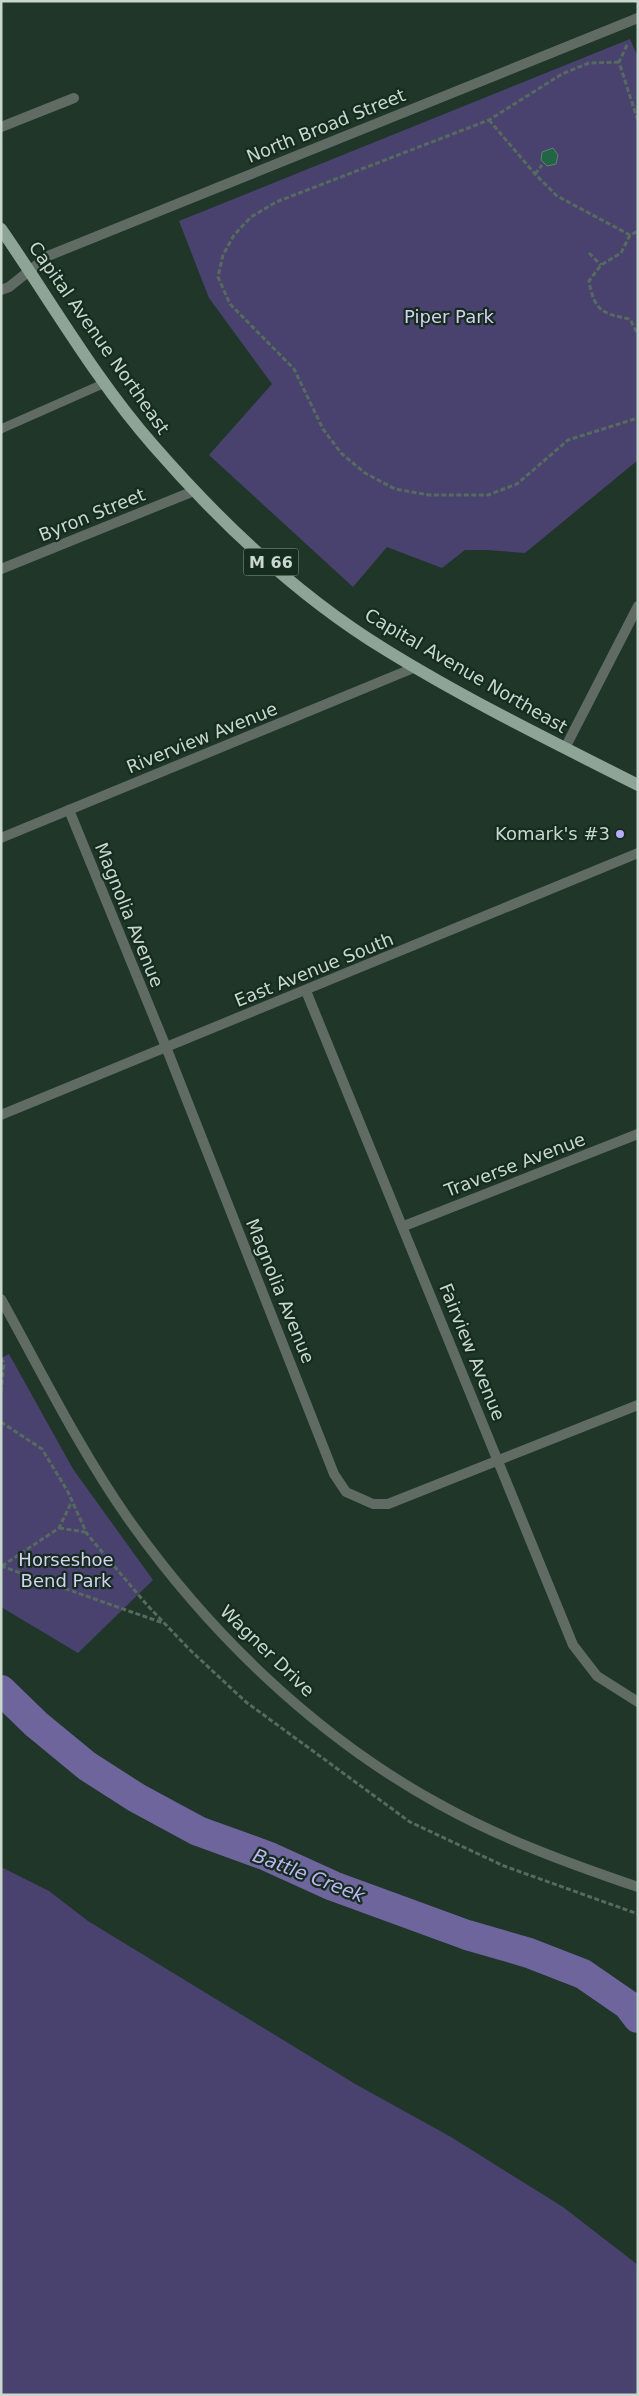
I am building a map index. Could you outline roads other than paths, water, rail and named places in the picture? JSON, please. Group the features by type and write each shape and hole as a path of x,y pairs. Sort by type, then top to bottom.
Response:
{"main road":[{"name":"Capital Avenue Northeast","path":"1,229 105,383 151,443 194,491 238,534 299,587 385,650 565,748 638,785"}],"street":[{"name":"North Broad Street","path":"1,290 48,256 638,18"},
{"path":"1,127 74,98"},
{"name":"Byron Street","path":"1,569 194,491"},
{"path":"565,748 638,606"},
{"name":"Riverview Avenue","path":"1,838 416,667"},
{"name":"Magnolia Avenue","path":"69,810 166,1047 334,1474 346,1492 374,1504 388,1504 638,1405"},
{"name":"East Avenue South","path":"1,1115 638,853"},
{"name":"Fairview Avenue","path":"306,991 404,1226 573,1644 597,1676 638,1702"},
{"name":"Traverse Avenue","path":"404,1226 638,1134"},
{"name":"Wagner Drive","path":"1,1299 77,1436 126,1515 182,1591 273,1684 363,1757 439,1804 563,1861 638,1888"}],"lane":[{"path":"1,429 105,383"}],"waterway":[{"name":"Battle Creek","path":"1,1690 36,1724 87,1766 137,1798 198,1831 267,1856 333,1886 467,1935 529,1953 583,1974 628,2005 638,2018"}],"place":[{"name":"Komark's #3","path":"620,834"}],"park label":[{"name":"Piper Park","path":"449,317"},
{"name":"Horseshoe Bend Park","path":"66,1570"}]}
